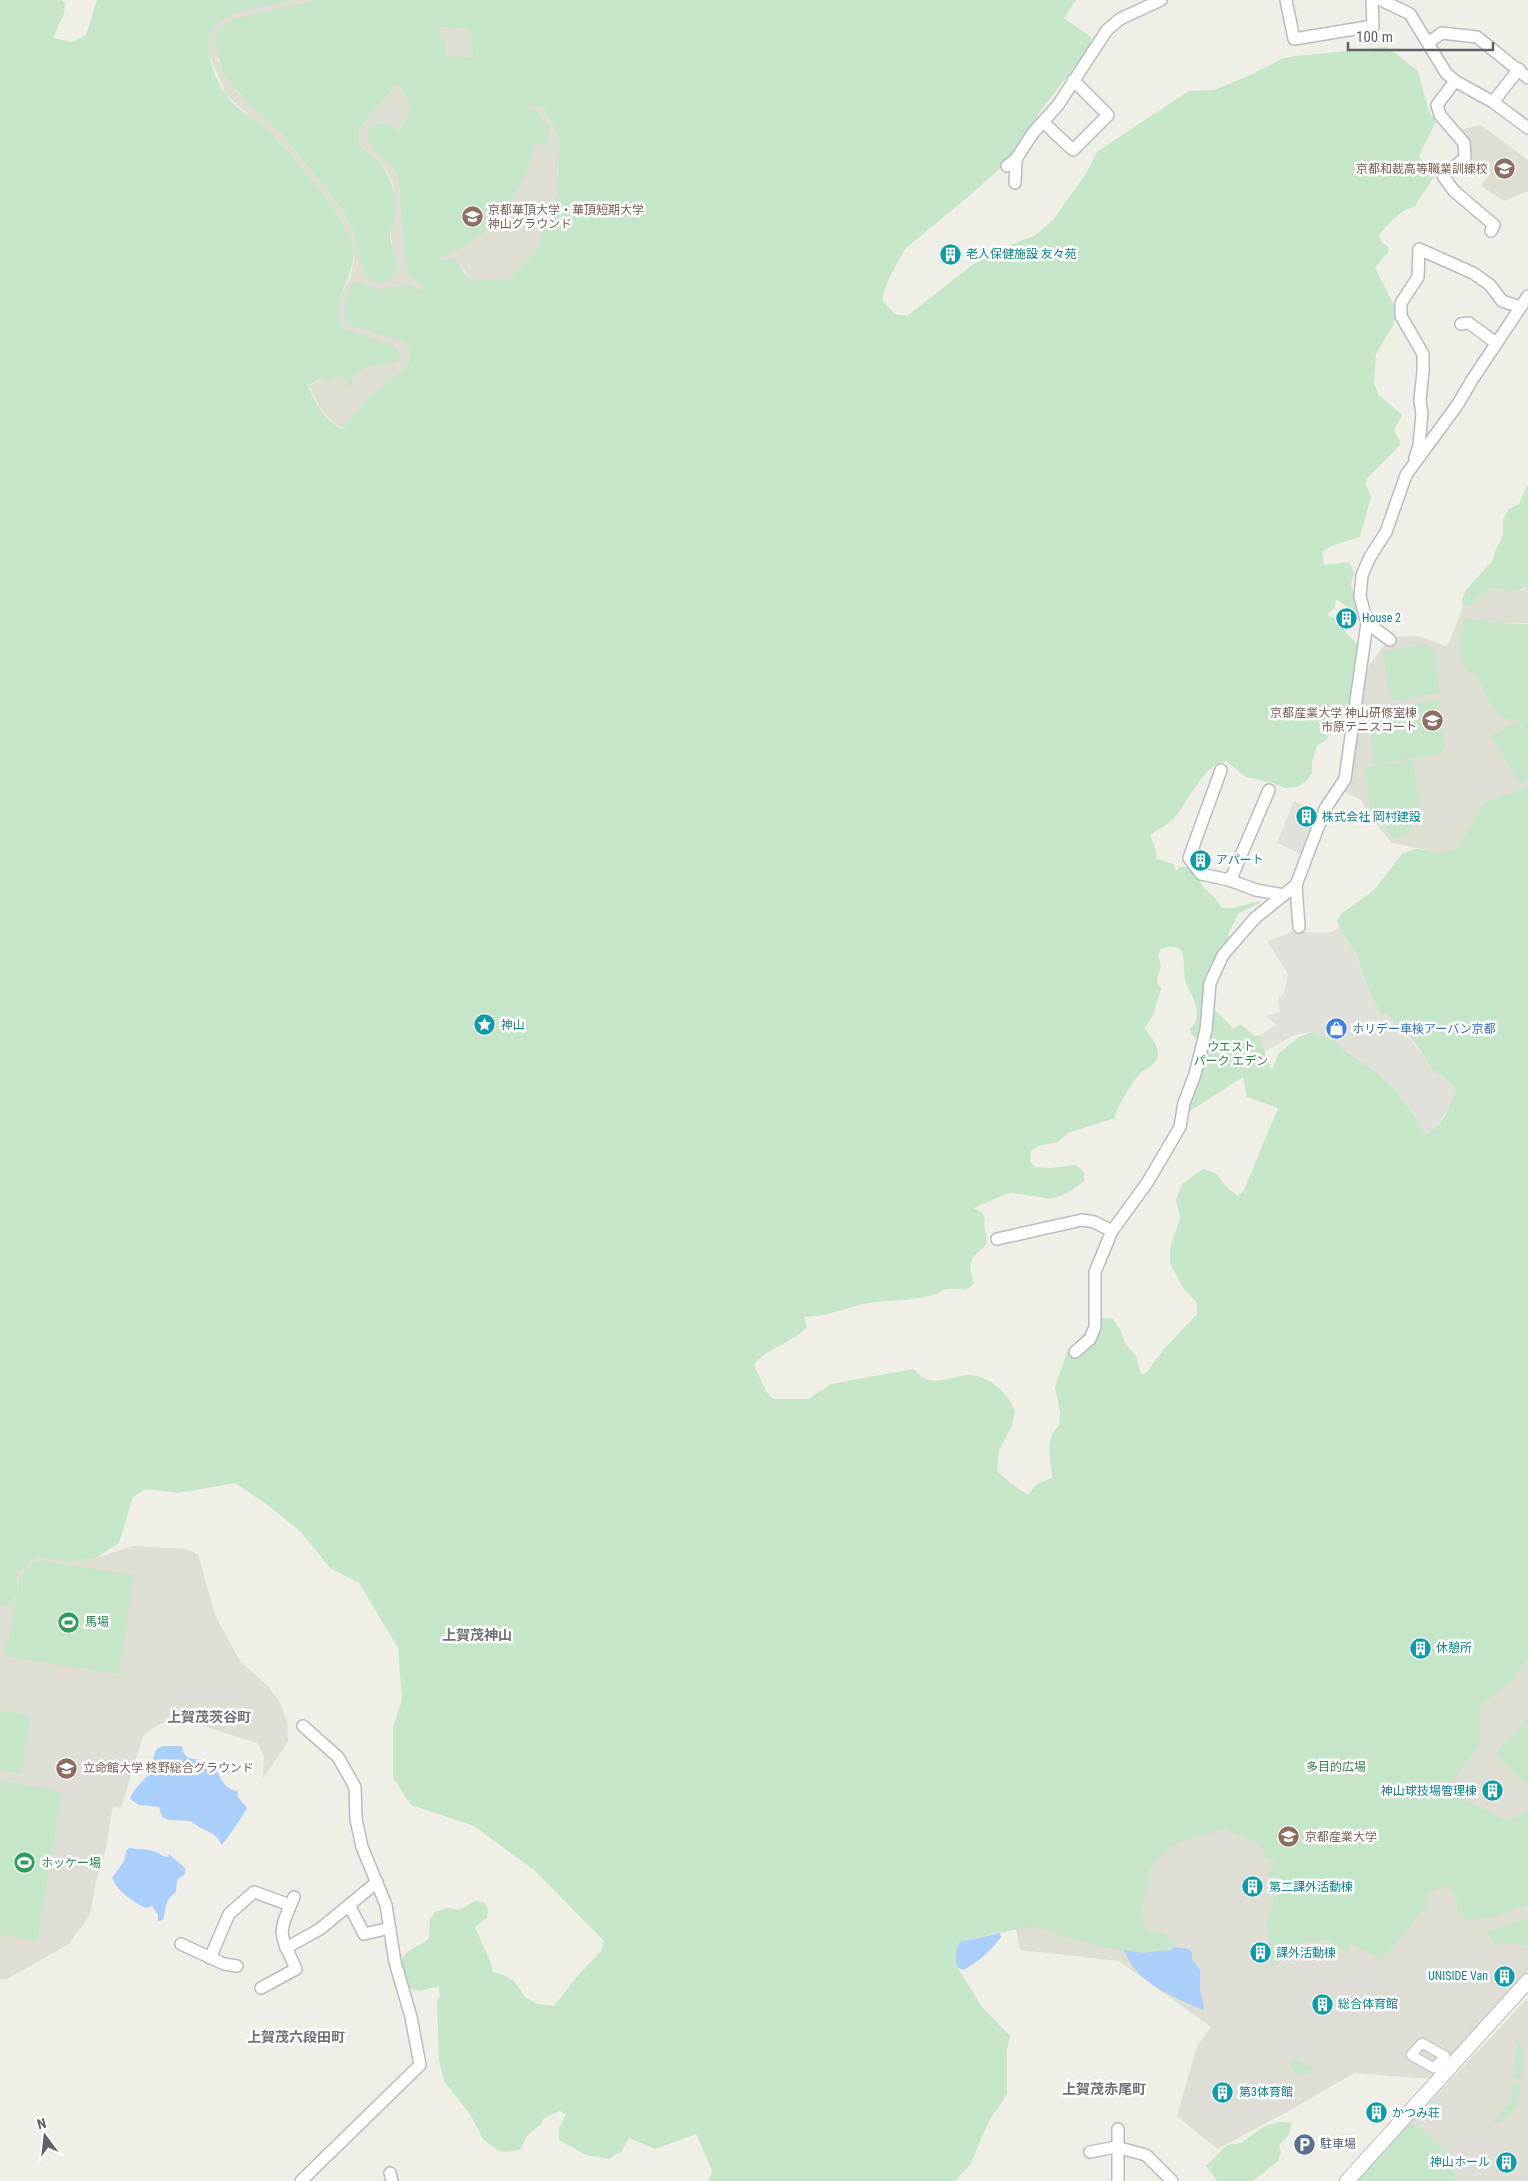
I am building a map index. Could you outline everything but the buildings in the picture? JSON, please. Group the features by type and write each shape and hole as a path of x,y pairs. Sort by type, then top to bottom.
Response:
{"street":[{"path":"1015,183 1012,162 1032,133 1058,106 1073,80 1108,30 1120,19 1161,0"},
{"path":"1286,0 1294,39 1374,26 1372,0"},
{"path":"1381,0 1410,14 1429,42 1446,73 1455,81 1493,102 1528,128"},
{"path":"1429,42 1442,33 1477,37 1528,78"},
{"path":"1493,102 1519,69"},
{"path":"1043,122 1073,150 1108,115 1073,80"},
{"path":"1455,81 1437,105 1440,115 1464,143 1465,158 1443,176 1454,191 1494,225 1491,231"},
{"path":"1412,467 1419,445 1423,354 1401,316 1401,303 1418,277 1419,248 1473,273 1490,285 1502,301 1520,307"},
{"path":"1299,927 1296,884 1325,809 1345,779 1367,623 1360,596 1362,575 1386,532 1406,475 1458,404 1528,296"},
{"path":"1461,324 1469,323 1496,343"},
{"path":"1367,623 1390,640"},
{"path":"1221,770 1189,858 1201,874 1229,880 1256,890 1284,895"},
{"path":"1229,880 1269,790"},
{"path":"1075,1352 1090,1340 1095,1327 1095,1272 1112,1231 1147,1183 1180,1128 1184,1103 1195,1074 1206,1030 1210,983 1223,955 1255,918 1296,884"},
{"path":"997,1239 1082,1220 1094,1222 1112,1231"},
{"path":"301,2181 420,2065 411,2017 395,1962 386,1905 362,1846 356,1819 355,1787 338,1757 303,1726"},
{"path":"286,1948 320,1929 377,1882"},
{"path":"210,1958 229,1914 254,1892 292,1901 280,1929 296,1969 261,1988"},
{"path":"349,1905 364,1934 390,1928"},
{"path":"181,1944 224,1964 237,1966"},
{"path":"1348,2181 1528,1981"},
{"path":"1118,2129 1116,2147 1118,2181"},
{"path":"1090,2152 1116,2147 1146,2155 1172,2181"}],"shaded area":[{"name":"京都華頂大学・華頂短期大学 神山グラウンド","path":"203,0 316,0 292,6 218,59 224,74 238,93 281,133 342,209 354,233 367,276 392,243 390,231 394,226 395,211 393,184 387,171 369,156 359,144 359,129 441,27 469,29 473,57 528,106 543,107 558,137 559,189 536,251 507,280 469,280 465,270 425,279 422,295 402,341 409,346 410,362 369,397 343,428 335,425 321,410 309,386 319,381 324,375 342,328 337,318 337,308 341,294 350,278 354,259 350,238 329,204 281,144 226,95 199,30"},
{"name":"京都和裁高等職業訓練校","path":"1481,125 1528,160 1528,191 1504,201 1481,186 1487,178 1471,159 1469,143 1459,130"},
{"name":"京都産業大学 神山研修室棟 市原テニスコート","path":"1528,586 1528,623 1499,623 1471,618 1476,672 1484,691 1492,705 1518,720 1528,735 1528,787 1484,802 1463,839 1454,850 1437,854 1427,850 1392,843 1372,819 1361,800 1343,791 1350,784 1364,677 1369,665 1391,637 1416,636 1444,646 1448,645 1463,607 1470,605 1491,588 1523,590"},
{"path":"1294,801 1319,813 1303,855 1277,843"},
{"name":"ホリデー車検アーバン京都","path":"1340,927 1357,954 1360,968 1381,1016 1387,1014 1425,1057 1432,1070 1442,1076 1457,1090 1451,1105 1432,1132 1424,1135 1417,1119 1397,1092 1379,1074 1344,1050 1336,1041 1312,1032 1294,1035 1266,1051 1260,1035 1276,1025 1266,1016 1280,1012 1278,999 1284,992 1288,974 1267,941 1294,931 1324,933 1332,932"},
{"name":"立命館大学 柊野総合グラウンド","path":"132,1546 186,1549 198,1554 215,1615 240,1661 269,1687 280,1703 287,1722 288,1742 263,1778 264,1756 257,1743 194,1723 171,1720 156,1726 143,1736 121,1808 113,1806 106,1849 96,1882 90,1915 69,1944 7,1979 0,1979 0,1607 10,1606 18,1591 17,1573 36,1557 70,1562 96,1558"},
{"name":"京都産業大学","path":"1528,1550 1528,1971 1431,2079 1354,2073 1289,2111 1217,2149 1177,2116 1197,2046 1211,2027 1119,1961 1020,1950 1011,1906"},
{"path":"1528,1998 1528,2181 1455,2181 1452,2158 1421,2128 1409,2124"}],"green space":[{"path":"0,0 62,0 65,3 64,14 53,38 72,42 86,35 97,0 291,0 241,11 216,24 211,31 209,40 210,60 221,88 226,95 240,109 266,129 287,151 325,196 350,237 353,250 352,262 338,305 338,316 342,328 397,348 400,355 399,360 396,362 360,370 352,380 351,388 342,375 327,381 322,378 309,385 309,389 322,412 331,422 342,429 369,397 410,362 409,346 402,341 350,325 346,321 344,311 352,284 356,281 375,290 408,285 422,291 423,286 408,275 398,175 373,148 368,136 370,128 376,124 392,126 399,132 412,112 404,91 397,84 359,129 359,144 386,171 395,199 395,218 390,234 396,273 392,278 385,281 373,282 367,276 362,266 354,233 342,209 281,133 248,104 224,74 215,46 215,35 224,25 235,19 316,0 1076,0 1064,18 1091,37 1090,47 1041,110 1016,154 905,249 889,278 883,295 883,301 895,314 907,316 972,265 1007,246 1034,236 1053,220 1085,175 1097,152 1189,91 1214,90 1253,74 1281,59 1387,47 1418,71 1429,112 1436,121 1419,156 1435,175 1415,206 1395,218 1379,236 1382,243 1387,245 1389,251 1375,268 1396,309 1393,326 1376,354 1374,383 1378,394 1402,415 1394,431 1400,445 1366,479 1366,485 1371,497 1360,537 1331,546 1322,552 1324,565 1349,562 1354,572 1351,585 1360,615 1336,599 1335,607 1328,614 1328,616 1333,617 1361,649 1351,706 1347,714 1336,724 1326,740 1317,746 1312,762 1312,773 1307,780 1297,787 1285,788 1273,783 1246,777 1226,761 1217,764 1202,777 1172,820 1150,836 1155,847 1157,859 1173,864 1176,871 1179,867 1190,867 1204,888 1222,908 1233,908 1259,901 1260,903 1239,913 1228,934 1230,940 1221,953 1201,1037 1198,1040 1191,1034 1190,1029 1196,1021 1197,1011 1186,982 1184,960 1181,952 1179,948 1170,946 1161,949 1158,955 1161,966 1157,981 1161,989 1153,1015 1145,1028 1157,1048 1157,1059 1132,1083 1121,1102 1115,1118 1068,1133 1058,1142 1038,1146 1031,1151 1030,1161 1035,1167 1050,1168 1076,1165 1084,1173 1084,1181 1068,1193 1052,1199 1013,1193 1006,1194 974,1208 982,1213 985,1219 984,1225 987,1240 985,1246 972,1259 970,1270 974,1282 969,1288 962,1290 947,1289 925,1297 868,1303 828,1314 804,1317 807,1327 793,1338 764,1355 754,1365 766,1391 773,1399 808,1399 831,1384 913,1369 925,1379 936,1381 968,1375 983,1378 1003,1392 1015,1411 1012,1426 999,1450 997,1471 1010,1483 1028,1495 1037,1484 1052,1478 1050,1443 1054,1430 1059,1426 1060,1412 1055,1387 1068,1350 1096,1321 1105,1318 1113,1319 1120,1329 1126,1345 1136,1356 1141,1374 1146,1373 1164,1349 1197,1314 1197,1303 1183,1288 1170,1263 1170,1248 1180,1218 1176,1200 1182,1184 1203,1169 1216,1173 1227,1188 1238,1196 1244,1190 1278,1108 1247,1097 1243,1077 1187,1113 1204,1062 1211,1006 1234,1029 1240,1024 1255,1036 1260,1035 1272,1070 1278,1054 1299,1037 1312,1032 1336,1041 1344,1050 1379,1074 1397,1092 1417,1119 1424,1135 1430,1132 1444,1116 1457,1090 1442,1076 1432,1070 1414,1042 1387,1014 1381,1016 1360,968 1357,954 1341,931 1337,920 1341,914 1374,890 1403,853 1416,849 1427,850 1437,854 1454,850 1463,839 1484,802 1528,787 1528,1658 1510,1683 1485,1701 1480,1708 1479,1746 1445,1791 1509,1821 1528,1810 1528,1904 1493,1917 1465,1920 1457,1911 1458,1902 1451,1886 1440,1887 1429,1893 1425,1902 1425,1908 1382,1960 1351,1943 1347,1952 1334,1946 1328,1940 1312,1941 1299,1945 1287,1952 1278,1965 1273,1966 1271,1963 1267,1923 1274,1895 1268,1875 1275,1862 1266,1857 1257,1842 1226,1829 1183,1840 1167,1850 1150,1869 1140,1912 1146,1931 1165,1934 1174,1944 1172,1950 1149,1954 1097,1946 1034,1926 970,1939 956,1965 982,2007 1010,2036 1007,2050 1007,2094 989,2121 970,2165 955,2181 709,2181 712,2170 696,2134 655,2149 629,2138 622,2151 609,2159 586,2155 559,2140 559,2128 566,2114 560,2111 544,2118 541,2124 528,2135 520,2150 505,2152 497,2150 483,2139 470,2114 444,2081 439,2060 437,2002 440,1996 439,1986 420,1991 408,1988 399,1966 408,1952 429,1938 430,1919 435,1912 448,1908 460,1910 475,1901 484,1902 488,1909 487,1918 475,1927 493,1972 506,1976 515,1982 525,1997 537,2004 554,2006 575,1979 601,1951 604,1941 534,1870 474,1826 411,1805 393,1778 393,1728 402,1700 398,1648 359,1583 330,1568 301,1532 265,1503 235,1483 178,1493 145,1489 133,1497 119,1543 96,1558 70,1562 36,1557 17,1573 18,1591 10,1606 0,1607","holes":["441,27 469,29 473,57 445,56 445,41 442,39 439,30","528,106 543,107 558,137 559,189 536,251 507,280 469,280 455,259 442,260 440,257 468,244 497,219 514,196 527,171 534,144 548,145 549,128 536,110 526,110"]},
{"path":"1528,484 1528,586 1520,590 1491,588 1470,605 1463,607 1462,600 1466,590 1493,560 1503,535 1503,519 1509,509 1519,504"},
{"path":"1471,618 1499,623 1528,624 1528,735 1518,720 1509,720 1496,711 1486,696 1476,672 1467,672 1464,666 1461,640 1464,620"},
{"path":"1425,644 1433,648 1440,693 1393,701 1389,699 1383,652"},
{"path":"1438,700 1445,747 1442,753 1375,764 1367,711"},
{"path":"1517,721 1528,738 1528,779 1520,784 1491,736"},
{"path":"1413,760 1420,809 1410,814 1412,826 1409,834 1394,838 1371,813 1365,768"},
{"name":"馬場","path":"40,1561 134,1575 119,1674 5,1656 20,1578 27,1568"},
{"path":"0,1711 30,1716 22,1774 0,1770"},
{"path":"1528,1719 1528,1786 1495,1754"},
{"name":"ホッケー場","path":"0,1781 62,1792 37,1941 0,1934"},
{"path":"1528,1918 1528,1945 1522,1946 1516,1943 1495,1944 1486,1932"},
{"path":"1515,2036 1520,2045 1522,2056 1521,2078 1519,2079 1514,2079 1516,2043 1513,2038"},
{"path":"1291,2059 1311,2066 1313,2069 1311,2072 1301,2075 1296,2074 1289,2064"},
{"path":"1517,2082 1520,2083 1520,2089 1514,2109 1505,2119 1493,2123 1505,2106 1510,2104 1512,2085"},
{"path":"1277,2122 1292,2123 1289,2135 1279,2145 1281,2152 1278,2161 1253,2181 1217,2181 1206,2166 1227,2145 1241,2143 1263,2127"},
{"path":"1409,2124 1421,2128 1453,2158 1455,2181 1356,2181"}],"water":[{"path":"182,1746 183,1752 188,1758 214,1762 225,1784 238,1791 237,1796 247,1808 222,1845 212,1833 191,1821 169,1820 162,1817 159,1807 139,1805 130,1799 149,1773 155,1752 159,1747"},
{"path":"129,1848 151,1850 168,1857 169,1854 185,1868 185,1874 177,1880 176,1892 166,1904 163,1920 158,1921 158,1915 152,1906 145,1908 126,1896 112,1878 124,1861 126,1851"},
{"path":"1000,1933 1001,1937 993,1947 975,1963 964,1970 958,1968 956,1955 960,1942"},
{"path":"1174,1947 1189,1949 1192,1953 1192,1959 1200,1970 1203,2010 1157,1988 1137,1972 1124,1950 1143,1953 1172,1950"}],"place":[{"name":"京都和裁高等職業訓練校","path":"1504,169"},
{"name":"京都華頂大学・華頂短期大学 神山グラウンド","path":"472,217"},
{"name":"老人保健施設 友々苑","path":"950,254"},
{"name":"House 2","path":"1346,618"},
{"name":"京都産業大学 神山研修室棟 市原テニスコート","path":"1433,720"},
{"name":"株式会社 岡村建設","path":"1306,817"},
{"name":"アパート","path":"1200,860"},
{"name":"神山","path":"485,1025"},
{"name":"ホリデー車検アーバン京都","path":"1336,1029"},
{"name":"馬場","path":"69,1622"},
{"name":"休憩所","path":"1420,1648"},
{"name":"立命館大学 柊野総合グラウンド","path":"67,1768"},
{"name":"神山球技場管理棟","path":"1493,1791"},
{"name":"京都産業大学","path":"1289,1837"},
{"name":"ホッケー場","path":"25,1863"},
{"name":"第二課外活動棟","path":"1253,1887"},
{"name":"課外活動棟","path":"1260,1953"},
{"name":"UNISIDE Van","path":"1504,1976"},
{"name":"総合体育館","path":"1322,2004"},
{"name":"第3体育館","path":"1223,2092"},
{"name":"かつみ荘","path":"1376,2113"},
{"name":"駐車場","path":"1304,2144"},
{"name":"神山ホール","path":"1506,2162"}],"district":[{"name":"上賀茂神山","path":"477,1635"},
{"name":"上賀茂茨谷町","path":"209,1717"},
{"name":"上賀茂六段田町","path":"296,2037"},
{"name":"上賀茂赤尾町","path":"1104,2089"}],"park label":[{"name":"ウエスト パーク エデン","path":"1231,1054"},
{"name":"多目的広場","path":"1336,1767"}]}
